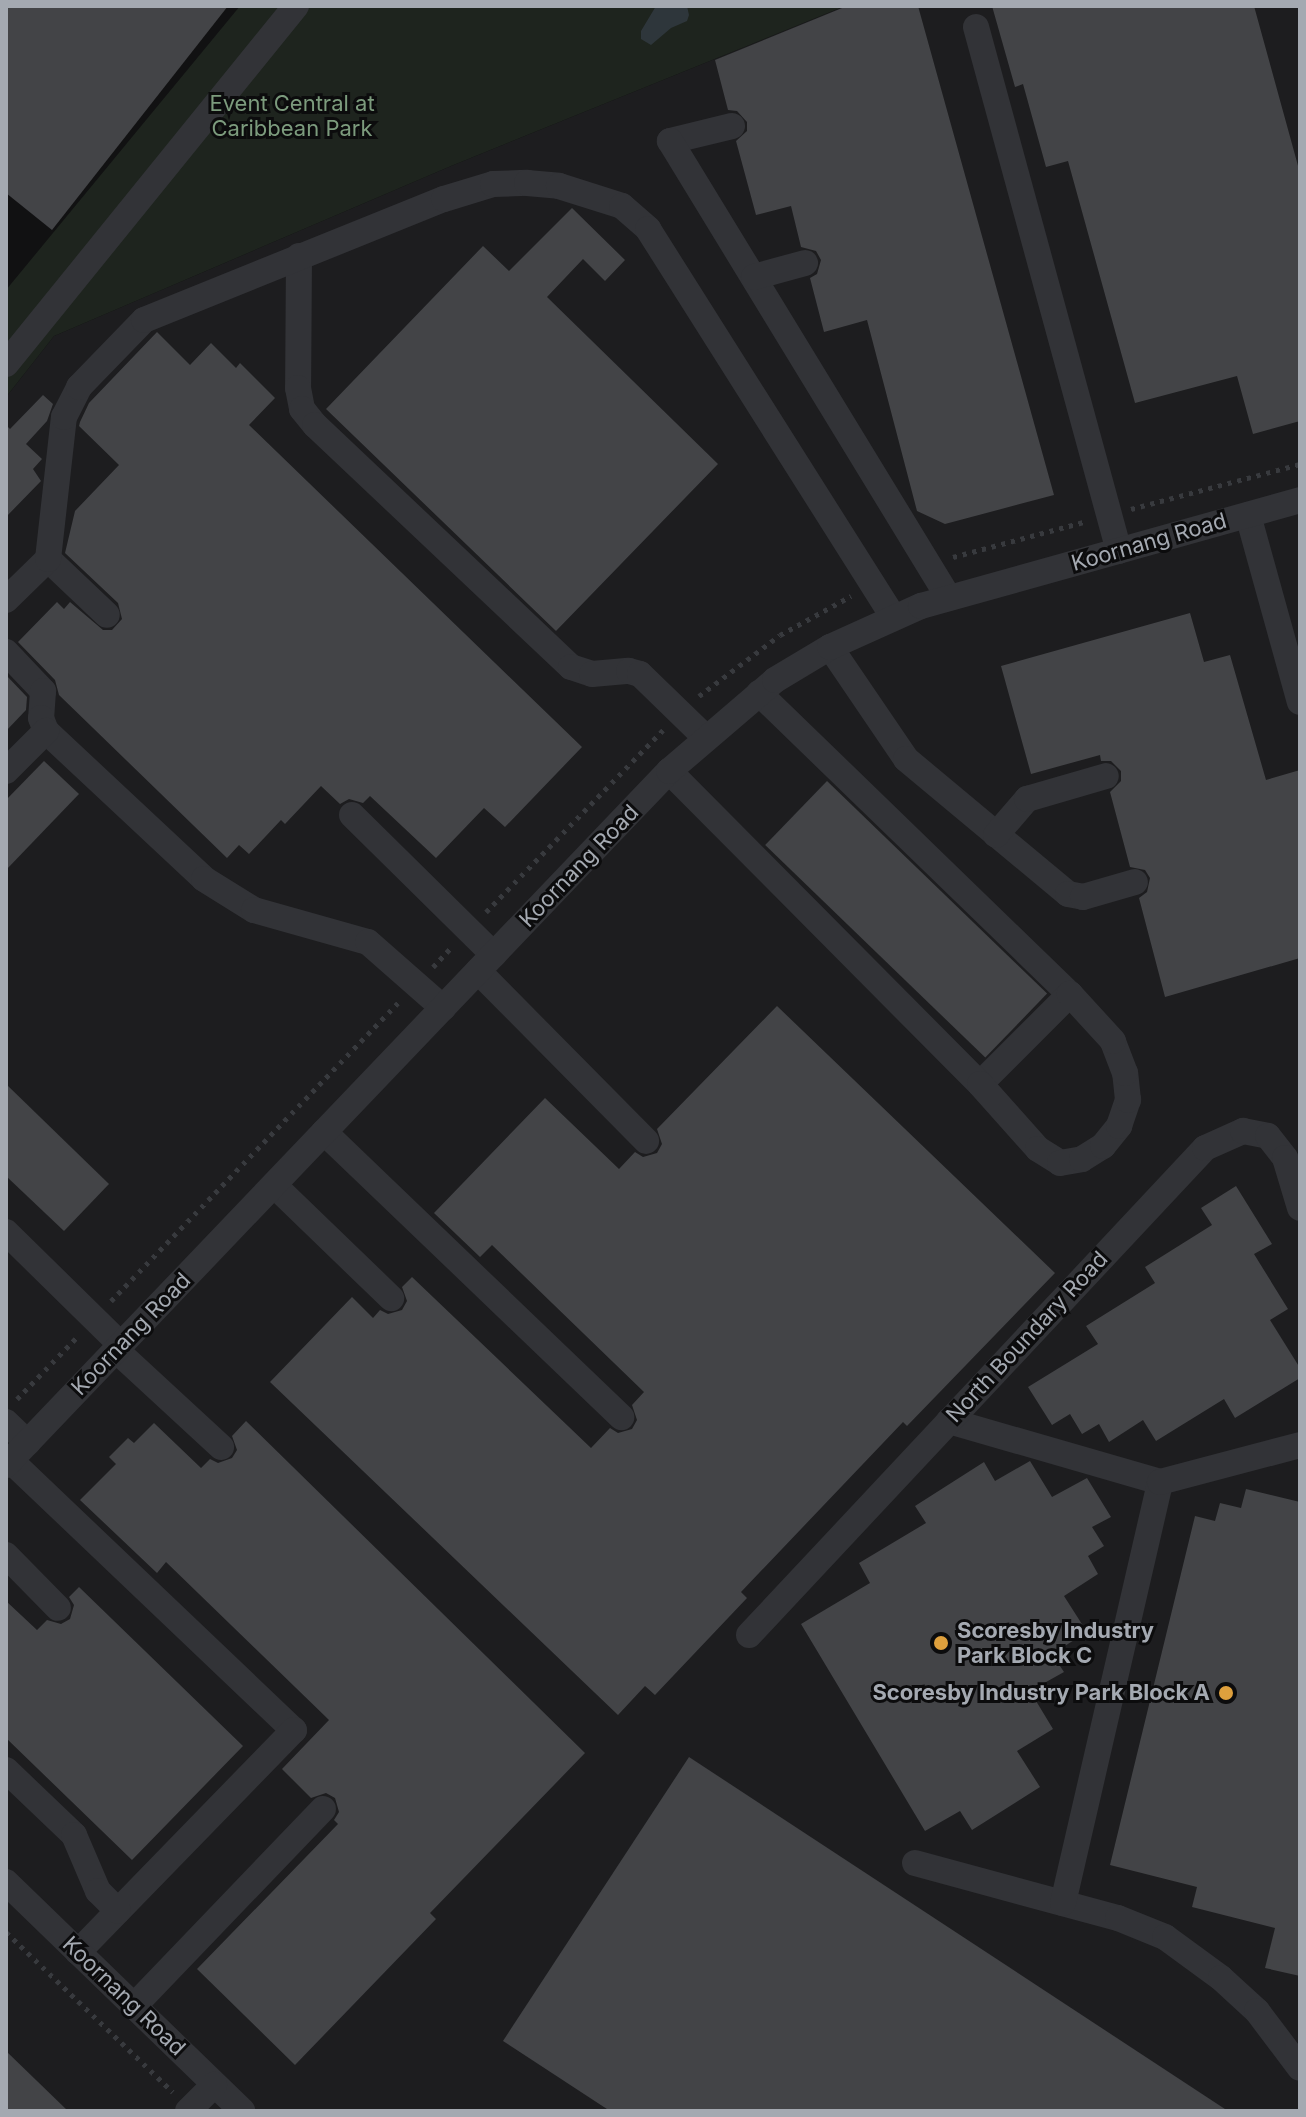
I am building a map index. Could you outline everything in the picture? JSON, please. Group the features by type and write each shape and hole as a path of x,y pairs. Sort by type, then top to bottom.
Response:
{"street":[{"path":"6,364 296,6"},
{"path":"976,27 1119,551"},
{"path":"732,126 670,141 949,598"},
{"path":"6,600 48,559 64,417 79,387 144,320 444,199 493,184 559,186 622,206 648,229 893,617"},
{"path":"299,256 298,388 302,409 315,425 571,667 592,674 629,671 640,674 705,737"},
{"path":"754,277 805,263"},
{"name":"Koornang Road","path":"15,1456 669,771 759,693 830,647 893,617 949,598 1300,500"},
{"path":"1248,515 1300,702"},
{"path":"48,559 107,615"},
{"path":"830,647 897,749 996,835 1075,897 1135,882"},
{"path":"6,652 43,691 41,718 46,731 198,873 236,901 254,910 368,942 443,1008"},
{"path":"669,771 980,1084 1049,1159 1072,1162 1103,1146 1125,1114 1125,1073 1113,1041 1070,994 759,693"},
{"path":"6,771 46,731"},
{"path":"996,835 1027,799 1106,776"},
{"path":"352,815 646,1141"},
{"path":"980,1084 1070,994"},
{"name":"North Boundary Road","path":"749,1635 1205,1148 1243,1131 1268,1136 1285,1158 1300,1208"},
{"path":"324,1132 621,1417"},
{"path":"274,1185 391,1298"},
{"path":"6,1232 118,1348 221,1447"},
{"path":"949,1421 1160,1482 1300,1445"},
{"path":"6,1422 15,1456 294,1730 78,1952"},
{"path":"1063,1903 1160,1482"},
{"path":"6,1555 58,1608"},
{"path":"6,1770 74,1835 98,1891 118,1911"},
{"path":"134,2006 323,1809"},
{"path":"915,1863 1146,1929 1202,1963 1257,2011 1300,2068"},
{"name":"Koornang Road","path":"6,1882 242,2111"},
{"path":"189,2110 214,2085"}],"path":[{"path":"6,1932 189,2110"}],"shaded area":[{"path":"656,6 687,6 689,15 687,21 671,28 651,45 641,39 641,31"},
{"path":"845,6 1300,6 1300,2111 6,2111 6,397 54,336 451,166"}],"green space":[{"name":"Event Central at Caribbean Park","path":"240,6 845,6 451,166 54,336 6,397 6,290"}],"building":[{"path":"6,6 228,6 52,230 6,193"},
{"path":"847,6 918,6 1054,495 945,524 917,511 867,320 824,332 810,278 817,274 821,260 816,251 801,247 791,206 756,215 736,141 747,131 747,122 737,111 728,110 715,60"},
{"path":"992,6 1254,6 1300,173 1300,421 1253,434 1237,376 1135,403 1068,161 1046,167 1023,84 1015,87"},
{"path":"572,208 625,260 605,281 583,259 547,297 718,464 556,631 326,409 483,246 509,271"},
{"path":"157,332 190,365 211,343 236,368 240,363 275,398 249,425 582,747 505,827 484,808 436,858 370,796 363,803 349,799 340,804 321,786 285,824 281,820 249,854 239,845 227,858 59,695 55,680 18,642 57,602 64,609 70,602 103,630 112,630 122,619 118,603 65,553 75,511 119,465 79,426 89,403"},
{"path":"43,395 53,404 47,421 26,444 42,459 33,469 41,481 6,517 6,425 10,429"},
{"path":"1190,613 1204,662 1230,655 1266,780 1300,770 1300,958 1165,997 1139,898 1147,892 1150,878 1145,870 1130,867 1110,792 1121,781 1121,771 1111,761 1101,761 1100,755 1031,774 1001,666"},
{"path":"6,675 27,697 26,710 6,731"},
{"path":"44,761 79,794 6,870 6,800"},
{"path":"827,781 1047,994 985,1058 765,845"},
{"path":"777,1006 1055,1273 907,1426 903,1422 741,1592 747,1598 655,1695 645,1686 618,1715 270,1382 352,1297 373,1318 380,1310 388,1314 402,1310 407,1301 402,1287 412,1277 591,1448 610,1428 618,1433 632,1429 637,1420 632,1405 644,1392 492,1245 480,1257 434,1213 545,1098 619,1169 635,1152 643,1157 657,1153 662,1144 657,1129"},
{"path":"6,1084 109,1184 64,1231 6,1176"},
{"path":"1236,1186 1272,1244 1254,1254 1288,1309 1270,1320 1300,1368 1300,1378 1235,1418 1224,1399 1156,1441 1143,1420 1109,1442 1099,1424 1082,1434 1070,1414 1052,1425 1028,1387 1098,1344 1086,1326 1155,1283 1145,1267 1212,1225 1201,1208"},
{"path":"246,1421 585,1753 430,1913 436,1919 295,2065 197,1969 338,1824 334,1820 339,1812 335,1798 326,1793 311,1798 282,1769 329,1720 166,1562 157,1573 80,1500 116,1464 109,1457 128,1438 134,1443 154,1423 201,1468 210,1459 218,1463 232,1458 237,1450 232,1436"},
{"name":"Scoresby Industry Park Block C","path":"1030,1461 1052,1497 1087,1478 1111,1517 1092,1527 1104,1546 1088,1556 1098,1574 1064,1596 1087,1632 1052,1654 1064,1672 1030,1691 1053,1729 1017,1751 1040,1787 972,1830 960,1811 925,1831 801,1624 870,1583 859,1563 926,1523 915,1506 984,1462 995,1481"},
{"name":"Scoresby Industry Park Block A","path":"1246,1489 1300,1502 1300,1976 1265,1968 1275,1928 1192,1907 1197,1887 1110,1865 1195,1516 1215,1521 1220,1503 1241,1508"},
{"path":"79,1587 243,1746 132,1860 6,1738 6,1601 37,1630 47,1620 61,1624 70,1619 74,1605 69,1597"},
{"path":"689,1757 1228,2111 610,2111 503,2041"},
{"path":"6,2051 68,2111 6,2111"}],"place":[{"name":"Scoresby Industry Park Block C","path":"941,1643"},
{"name":"Scoresby Industry Park Block A","path":"1226,1693"}]}
